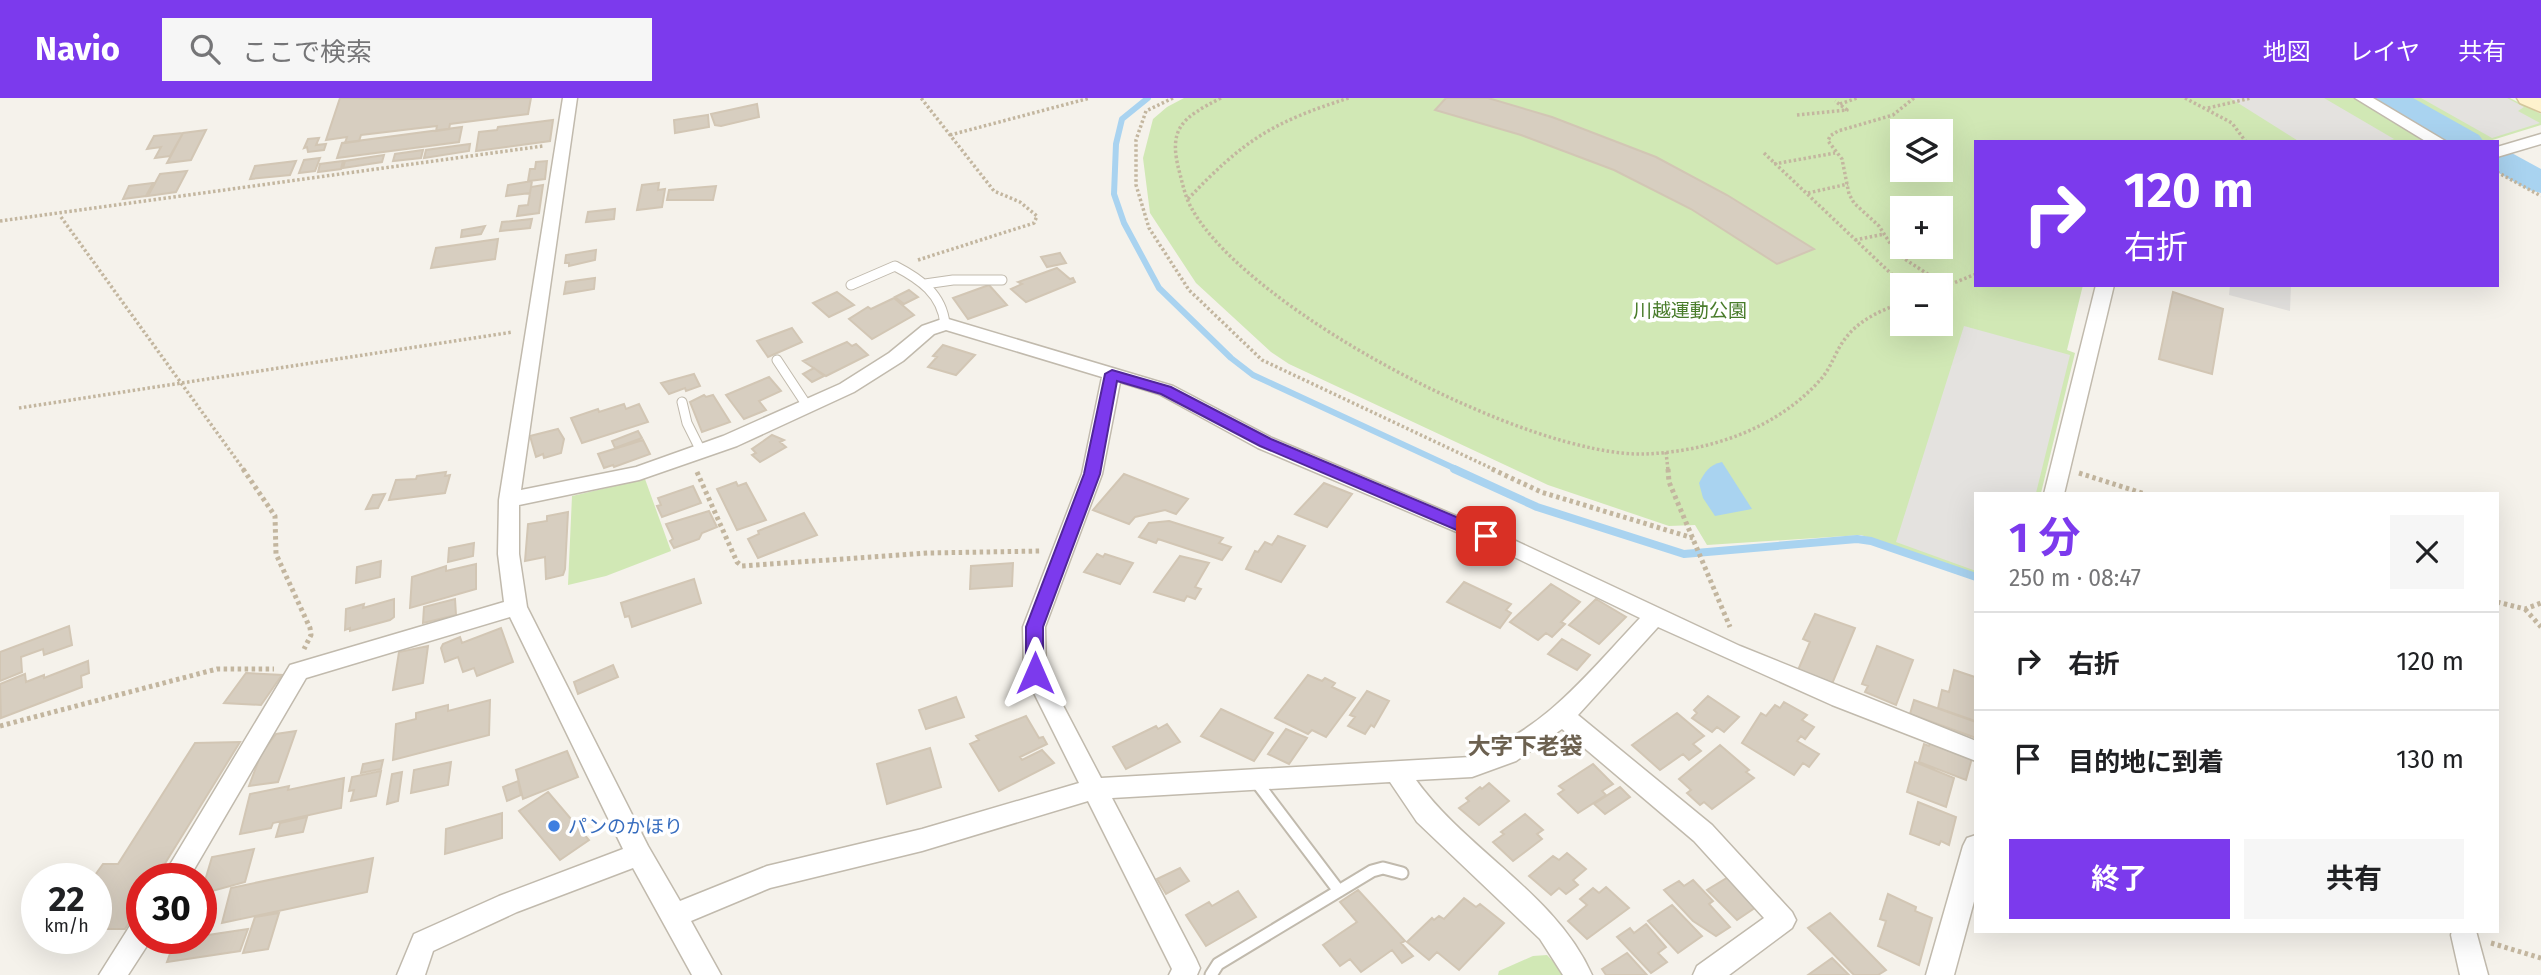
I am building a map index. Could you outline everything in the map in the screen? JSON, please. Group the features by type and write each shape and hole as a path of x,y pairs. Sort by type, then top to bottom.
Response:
{"street":[{"path":"570,98 509,500 507,546 516,607 639,854 676,915 707,975"},
{"path":"2362,98 2436,140"},
{"path":"2528,98 2541,105"},
{"path":"2503,151 2541,139"},
{"path":"2055,492 2105,287"},
{"path":"509,500 639,473 695,453 808,407 847,388 896,356 928,330 945,324 1166,390 1265,443 1511,547 1732,652 1974,750"},
{"path":"1112,374 1092,474 1034,627 1035,673 1092,789 1186,968 1183,975"},
{"path":"183,863 298,671 516,607"},
{"path":"676,915 767,877 922,840 1092,789 1472,767 1507,754 1563,716 1654,617"},
{"path":"1563,716 1703,833 1783,920 1707,975"},
{"path":"1397,773 1426,814 1549,930 1578,975"},
{"path":"1940,975 1974,853"},
{"path":"411,975 423,943 508,904 639,854"},
{"path":"2463,935 2474,975"},
{"path":"113,975 127,954"}],"lane":[{"path":"851,285 895,266 925,284 945,314 945,324"},
{"path":"925,284 953,280 1002,280"},
{"path":"777,360 808,407"},
{"path":"682,402 695,453"},
{"path":"1255,780 1339,891"},
{"path":"1211,975 1218,964 1383,867 1402,873"}],"path":[{"path":"895,266 949,252 1020,228 1034,223 1037,216 1020,202 994,191 921,98"},
{"path":"950,135 1090,98"},
{"path":"1173,98 1146,111 1136,139 1136,185 1143,215 1189,290 1262,360 1541,492 1693,538"},
{"path":"1221,98 1188,115 1176,127 1174,152 1194,213 1239,264 1304,317 1352,346 1463,403 1519,425 1612,452 1666,452 1709,444 1767,423 1789,411 1820,382 1850,331 1872,314 1890,307"},
{"path":"1188,199 1232,154 1253,138 1318,108 1349,98"},
{"path":"1840,104 1857,98"},
{"path":"1914,98 1894,115 1830,136 1828,141 1842,159 1849,194 1854,203 1879,226 1897,254 1923,273"},
{"path":"2185,98 2232,124 2244,140"},
{"path":"2207,108 2251,99"},
{"path":"1797,115 1847,110 1835,101"},
{"path":"0,221 564,143"},
{"path":"1764,153 1890,273"},
{"path":"1774,164 1836,153"},
{"path":"2499,173 2541,196"},
{"path":"1808,193 1848,184"},
{"path":"0,726 217,669 298,671 300,657 311,635 276,554 275,516 61,216"},
{"path":"1856,240 1884,234"},
{"path":"1953,283 1974,275"},
{"path":"19,408 535,329"},
{"path":"1666,452 1669,482 1732,633 1732,652"},
{"path":"695,453 737,562 742,566 880,553 974,549 1062,552"},
{"path":"2061,468 2139,492"},
{"path":"2499,602 2525,609 2541,627"},
{"path":"2525,609 2541,603"},
{"path":"2463,935 2541,958"}],"green space":[{"name":"川越運動公園","path":"1184,98 2510,98 2541,114 2541,125 2492,140 1974,140 1974,287 2083,287 2067,350 2075,353 2041,492 1974,492 1974,573 1861,535 1707,545 1695,525 1669,526 1548,485 1289,364 1271,352 1196,283 1150,213 1143,158 1153,119"},
{"path":"645,479 671,551 606,576 568,585 572,496"},
{"path":"1547,955 1563,975 1498,975 1499,971 1533,956"}],"shaded area":[{"path":"2230,98 2324,98 2394,139 2390,140 2297,140"},
{"path":"2421,98 2507,98 2524,107 2518,111 2540,123 2492,138"},
{"path":"2230,287 2291,287 2290,311 2229,295"},
{"path":"1964,326 2070,355 2036,492 1974,492 1974,570 1896,542"}],"water":[{"path":"1722,462 1752,509 1715,516 1703,498 1699,483 1708,470"}],"building":[{"path":"340,98 531,98 528,114 450,124 449,129 436,131 437,126 361,135 359,141 345,143 347,137 326,140"},
{"path":"1446,98 1488,98 1552,117 1656,157 1727,195 1814,249 1777,264 1691,209 1614,170 1521,135 1435,110"},
{"path":"757,104 759,117 721,126 715,125 711,114"},
{"path":"708,115 709,127 675,133 674,120"},
{"path":"553,120 550,141 476,151 479,132"},
{"path":"462,127 459,142 337,158 342,143"},
{"path":"206,130 191,160 167,163 183,133"},
{"path":"183,133 170,156 155,158 161,147 147,149 154,136"},
{"path":"319,138 316,145 326,144 324,150 308,152 307,147 304,148 308,139"},
{"path":"470,144 469,151 424,158 426,150"},
{"path":"423,150 421,158 393,161 395,154"},
{"path":"384,155 382,162 343,168 345,161"},
{"path":"320,158 315,171 299,173 304,160"},
{"path":"296,161 290,175 250,179 255,166"},
{"path":"343,161 341,169 318,172 320,164"},
{"path":"547,161 545,179 528,181 530,169 535,169 536,162"},
{"path":"187,171 176,192 148,196 160,174"},
{"path":"532,181 530,193 506,196 508,185"},
{"path":"153,183 146,196 123,199 129,186"},
{"path":"659,183 658,190 665,189 662,207 637,210 642,185"},
{"path":"543,185 539,213 517,216 519,206 528,205 531,187"},
{"path":"716,186 713,200 667,200 669,190"},
{"path":"615,209 614,219 586,222 588,212"},
{"path":"532,219 530,228 500,231 502,222"},
{"path":"485,226 481,234 461,237 462,230"},
{"path":"498,239 495,259 431,268 436,248"},
{"path":"596,250 595,260 569,266 569,263 565,263 566,255"},
{"path":"1060,253 1066,263 1047,267 1041,257"},
{"path":"1057,268 1075,282 1026,302 1011,289 1022,284 1018,282"},
{"path":"595,278 594,289 564,294 566,282"},
{"path":"989,285 1007,305 968,319 953,298"},
{"path":"909,290 918,297 904,304 895,297"},
{"path":"837,292 854,305 829,317 813,303"},
{"path":"2173,292 2223,309 2212,374 2159,359"},
{"path":"894,298 914,315 872,339 849,319 868,307 871,309"},
{"path":"792,328 802,342 768,357 757,341"},
{"path":"847,342 852,346 856,344 868,355 826,376 803,361"},
{"path":"943,345 975,355 956,375 928,367"},
{"path":"814,368 824,376 812,382 803,374"},
{"path":"694,374 700,386 686,391 685,388 669,394 661,383"},
{"path":"769,377 781,391 759,401 766,410 744,419 726,395"},
{"path":"704,395 713,395 730,422 702,432 690,402"},
{"path":"624,404 626,409 639,404 648,422 582,443 571,418"},
{"path":"558,429 564,439 561,453 544,458 543,454 536,457 530,436"},
{"path":"638,431 642,438 615,448 612,441"},
{"path":"772,435 784,440 780,442 786,447 760,462 752,455 756,453 752,449"},
{"path":"643,440 650,454 604,468 598,454"},
{"path":"446,472 445,476 450,475 445,493 389,500 396,480 416,479 417,476"},
{"path":"1124,474 1188,499 1176,514 1165,510 1135,517 1129,524 1093,510"},
{"path":"736,482 738,486 746,483 766,520 737,530 717,489"},
{"path":"1324,483 1352,494 1327,527 1295,514"},
{"path":"693,486 701,503 662,517 657,506 661,505 658,498"},
{"path":"385,494 378,508 366,509 373,495"},
{"path":"709,511 717,527 702,533 699,539 674,548 666,524"},
{"path":"568,512 565,569 563,575 546,579 545,557 525,561 528,524 547,521 547,516"},
{"path":"804,513 817,535 758,558 748,539 759,534 758,531"},
{"path":"1169,521 1223,538 1219,543 1231,547 1222,560 1158,539 1156,543 1139,537 1149,523"},
{"path":"1278,536 1305,546 1281,582 1246,569 1255,551 1258,552 1265,542 1272,545"},
{"path":"474,543 473,556 448,562 449,548"},
{"path":"1097,554 1133,563 1120,584 1084,572"},
{"path":"1180,556 1209,563 1195,587 1201,589 1195,599 1187,596 1184,601 1154,592"},
{"path":"381,561 380,577 356,583 357,567"},
{"path":"1013,563 1012,586 970,589 971,566"},
{"path":"476,564 476,589 410,608 412,577 446,566 446,571"},
{"path":"694,579 701,603 632,627 629,616 625,617 621,603"},
{"path":"1464,582 1511,604 1506,610 1511,613 1500,628 1447,602"},
{"path":"1551,584 1580,602 1561,622 1565,624 1552,637 1546,633 1538,640 1510,622"},
{"path":"394,599 394,617 390,620 345,630 346,609 364,604 363,608"},
{"path":"455,599 456,615 423,623 424,607"},
{"path":"1596,599 1626,617 1599,644 1569,625"},
{"path":"1815,614 1855,628 1832,684 1798,670 1810,642 1803,639"},
{"path":"69,626 72,645 44,655 43,649 21,657 22,672 0,681 0,652"},
{"path":"501,628 513,662 477,676 474,668 463,672 458,657 445,662 441,648 443,644 460,637 462,643"},
{"path":"1562,639 1590,655 1577,670 1548,654"},
{"path":"428,646 423,683 393,690 399,652"},
{"path":"1877,646 1913,660 1896,705 1865,692 1868,686 1862,684"},
{"path":"88,661 89,673 81,676 82,687 1,718 0,684 25,674 26,682 44,675 44,678"},
{"path":"613,665 618,677 578,694 574,682"},
{"path":"1954,670 1974,677 1974,721 1938,708 1942,690 1949,692"},
{"path":"246,673 282,675 261,705 224,703"},
{"path":"1308,675 1322,681 1325,678 1335,683 1332,687 1355,698 1326,737 1312,730 1308,734 1275,718"},
{"path":"1367,691 1389,701 1374,727 1371,725 1365,734 1348,726 1355,717 1350,715"},
{"path":"1708,696 1739,717 1724,732 1717,727 1712,732 1692,718 1697,713 1694,710"},
{"path":"956,697 964,717 926,729 919,710"},
{"path":"490,700 489,735 393,760 396,724 416,719 416,713 448,705 448,711"},
{"path":"1914,700 1974,721 1974,737 1910,714"},
{"path":"1784,702 1807,715 1802,720 1814,727 1805,739 1801,736 1797,741 1819,754 1809,767 1803,763 1794,775 1742,743 1761,713 1766,716 1775,705 1780,708"},
{"path":"1221,709 1273,733 1254,761 1201,736"},
{"path":"1677,713 1704,736 1693,744 1701,751 1689,760 1683,754 1660,770 1632,745"},
{"path":"1026,716 1039,738 1043,737 1047,744 1020,757 1022,760 1042,750 1054,763 999,791 970,744 979,740 976,736"},
{"path":"1167,724 1180,742 1126,769 1113,747 1156,726 1158,729"},
{"path":"1286,729 1307,738 1289,764 1268,754"},
{"path":"296,731 278,782 249,786 261,754 276,734"},
{"path":"240,742 165,863 126,863 126,927 112,929 112,864 118,864 195,743"},
{"path":"1931,742 1972,758 1966,780 1919,762 1924,744 1929,746"},
{"path":"1720,745 1749,770 1746,772 1754,778 1712,809 1704,802 1700,805 1687,793 1691,790 1679,779"},
{"path":"930,748 941,787 887,804 877,764"},
{"path":"567,751 578,777 523,799 516,770"},
{"path":"383,760 381,769 361,773 363,764"},
{"path":"451,762 448,785 411,793 414,770"},
{"path":"1915,762 1954,778 1946,807 1907,792"},
{"path":"1593,764 1613,784 1602,791 1606,795 1578,813 1558,794 1564,790 1559,786"},
{"path":"381,771 376,796 351,801 354,790 349,791 352,777"},
{"path":"402,772 398,801 387,804 392,774"},
{"path":"344,778 341,808 273,823 271,828 240,834 250,794 289,786 288,790"},
{"path":"518,781 521,795 507,801 503,787"},
{"path":"1489,783 1509,801 1479,825 1459,808 1469,801 1466,798"},
{"path":"1620,787 1630,797 1605,814 1594,804"},
{"name":"パンのかほり","path":"548,792 589,840 560,860 519,811"},
{"path":"1918,802 1956,817 1949,845 1941,841 1939,845 1910,834"},
{"path":"502,813 502,838 445,854 446,829"},
{"path":"1525,814 1543,830 1537,834 1542,839 1513,861 1493,842 1504,834 1501,832"},
{"path":"307,817 303,832 276,837 280,823"},
{"path":"254,849 245,882 217,890 217,863 210,863 212,857"},
{"path":"1567,853 1586,869 1573,880 1578,885 1566,894 1559,888 1551,895 1529,876 1553,856 1559,860"},
{"path":"373,858 367,892 222,923 231,888"},
{"path":"1180,868 1189,881 1166,894 1157,879"},
{"path":"1730,876 1759,905 1737,920 1707,890"},
{"path":"1693,880 1713,901 1709,904 1730,927 1716,936 1693,921 1664,890 1679,881 1684,886"},
{"path":"1606,887 1629,908 1587,939 1568,921 1587,905 1580,899 1593,888 1599,893"},
{"path":"1358,890 1405,941 1401,943 1413,956 1402,963 1392,950 1361,972 1350,959 1340,966 1323,945 1357,922 1340,902"},
{"path":"1238,891 1256,917 1206,946 1186,915 1209,902 1212,906"},
{"path":"1888,894 1932,918 1919,965 1878,946 1886,921 1880,919"},
{"path":"1464,898 1476,907 1480,904 1504,923 1459,970 1437,952 1429,960 1407,942 1432,918 1434,920 1439,916 1444,919"},
{"path":"1672,905 1702,936 1678,953 1648,921"},
{"path":"279,913 268,949 243,953 255,917"},
{"path":"1830,913 1886,970 1878,975 1854,975 1808,928"},
{"path":"1646,924 1666,947 1658,953 1667,962 1651,973 1617,937 1630,928 1634,933"},
{"path":"248,929 240,951 167,962 170,954 217,954 217,934"},
{"path":"1627,953 1647,975 1606,975 1602,969"},
{"path":"1832,958 1849,975 1808,975"}],"waterway":[{"path":"1148,98 1122,119 1116,144 1114,194 1124,223 1159,288 1231,358 1253,375 1458,470"},
{"path":"2391,98 2464,140"},
{"path":"2499,159 2541,183"},
{"path":"1454,469 1537,507 1684,554 1857,539 1871,541 1974,576"}],"place":[{"name":"パンのかほり","path":"554,826"}],"district":[{"name":"大字下老袋","path":"1525,746"}],"route":[{"path":"1035,673 1034,627 1092,474 1112,374 1166,390 1265,443 1486,536"}]}
